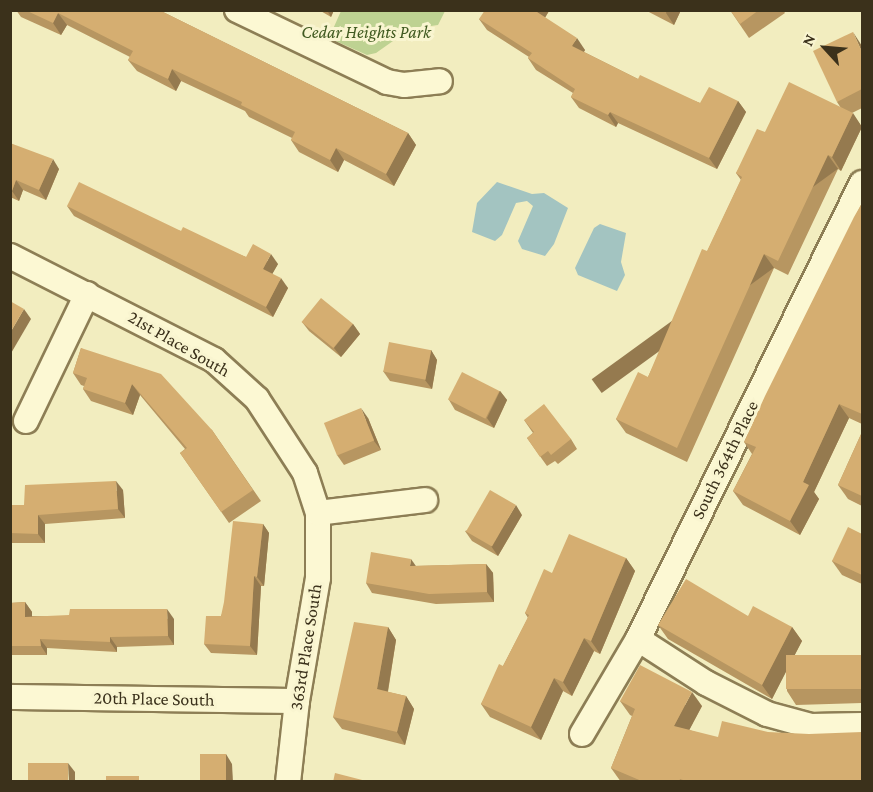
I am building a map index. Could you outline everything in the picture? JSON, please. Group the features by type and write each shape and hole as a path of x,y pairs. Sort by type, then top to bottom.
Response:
{"street":[{"path":"237,10 387,82 404,85 440,81"},
{"name":"South 364th Place","path":"582,735 638,639 862,183"},
{"name":"21st Place South","path":"10,256 181,340 238,378 292,449 305,473 318,513"},
{"path":"26,420 87,294"},
{"path":"318,513 424,500"},
{"name":"363rd Place South","path":"288,782 297,701 318,578 318,513"},
{"path":"638,639 706,682 767,714 811,726 862,725"},
{"name":"20th Place South","path":"10,697 297,701"}],"green space":[{"name":"Cedar Heights Park","path":"341,10 445,11 438,25 410,29 376,53 367,55 329,38"}],"water":[{"path":"497,182 532,194 544,193 568,208 554,244 545,256 522,249 518,241 533,206 527,201 516,203 502,235 495,241 472,232 477,203"},
{"path":"600,224 626,233 621,262 625,275 617,291 578,275 575,268 594,228"}],"building":[{"path":"25,10 159,10 408,133 386,174 336,148 330,160 291,140 295,132 241,105 242,102 172,69 168,79 128,60 133,51 58,13 53,23"},
{"path":"485,10 534,10 577,38 572,46 638,79 640,75 700,103 709,87 738,101 709,158 610,112 608,115 571,97 575,89 528,58 532,53 479,19"},
{"path":"730,10 759,10 740,24"},
{"path":"853,32 862,52 862,89 837,102 813,51"},
{"path":"789,82 853,113 832,157 828,155 778,261 764,254 677,448 616,419 638,372 648,377 702,249 707,251 742,177 736,173 757,129 765,132"},
{"path":"10,143 53,159 39,190 16,180 12,191 10,190"},
{"path":"79,182 181,231 183,227 246,257 253,244 271,254 263,269 281,278 266,307 67,206"},
{"path":"862,203 862,414 839,404 803,482 809,485 790,521 733,491 756,447 744,442"},
{"path":"321,298 353,324 333,348 301,322"},
{"path":"10,301 24,309 10,333"},
{"path":"389,342 431,350 425,380 383,371"},
{"path":"81,348 161,374 212,430 253,490 221,512 180,453 187,448 132,384 125,403 83,389 87,378 73,373"},
{"path":"462,372 499,391 485,419 448,400"},
{"path":"544,404 571,439 551,455 548,451 540,457 527,438 534,432 524,420"},
{"path":"361,408 374,440 337,455 324,423"},
{"path":"862,432 862,496 838,485"},
{"path":"116,481 118,509 38,515 38,534 10,533 10,505 24,505 25,485"},
{"path":"490,490 516,505 492,547 466,532"},
{"path":"233,521 263,524 257,577 254,576 250,646 204,644 206,616 221,616"},
{"path":"848,527 862,534 862,575 832,561"},
{"path":"569,534 626,558 591,641 584,638 563,682 554,678 531,727 481,704 499,664 503,666 529,615 525,613 544,569 552,573"},
{"path":"371,552 411,559 410,566 486,564 487,592 429,594 366,583"},
{"path":"686,579 748,616 753,606 792,627 762,685 658,625"},
{"path":"25,602 25,617 69,615 70,609 167,609 168,636 110,637 110,642 40,639 41,646 10,646 10,603"},
{"path":"354,622 388,627 377,689 406,696 397,732 333,717"},
{"path":"786,655 862,655 862,689 786,689"},
{"path":"640,665 692,692 674,726 718,737 722,721 768,732 809,734 862,732 862,782 689,782 680,779 679,782 644,782 611,768 635,709 620,701"},
{"path":"200,754 226,754 226,782 200,782"},
{"path":"28,763 68,763 68,782 28,782"},
{"path":"335,773 370,782 333,782"},
{"path":"106,776 139,776 139,782 106,782"}]}
